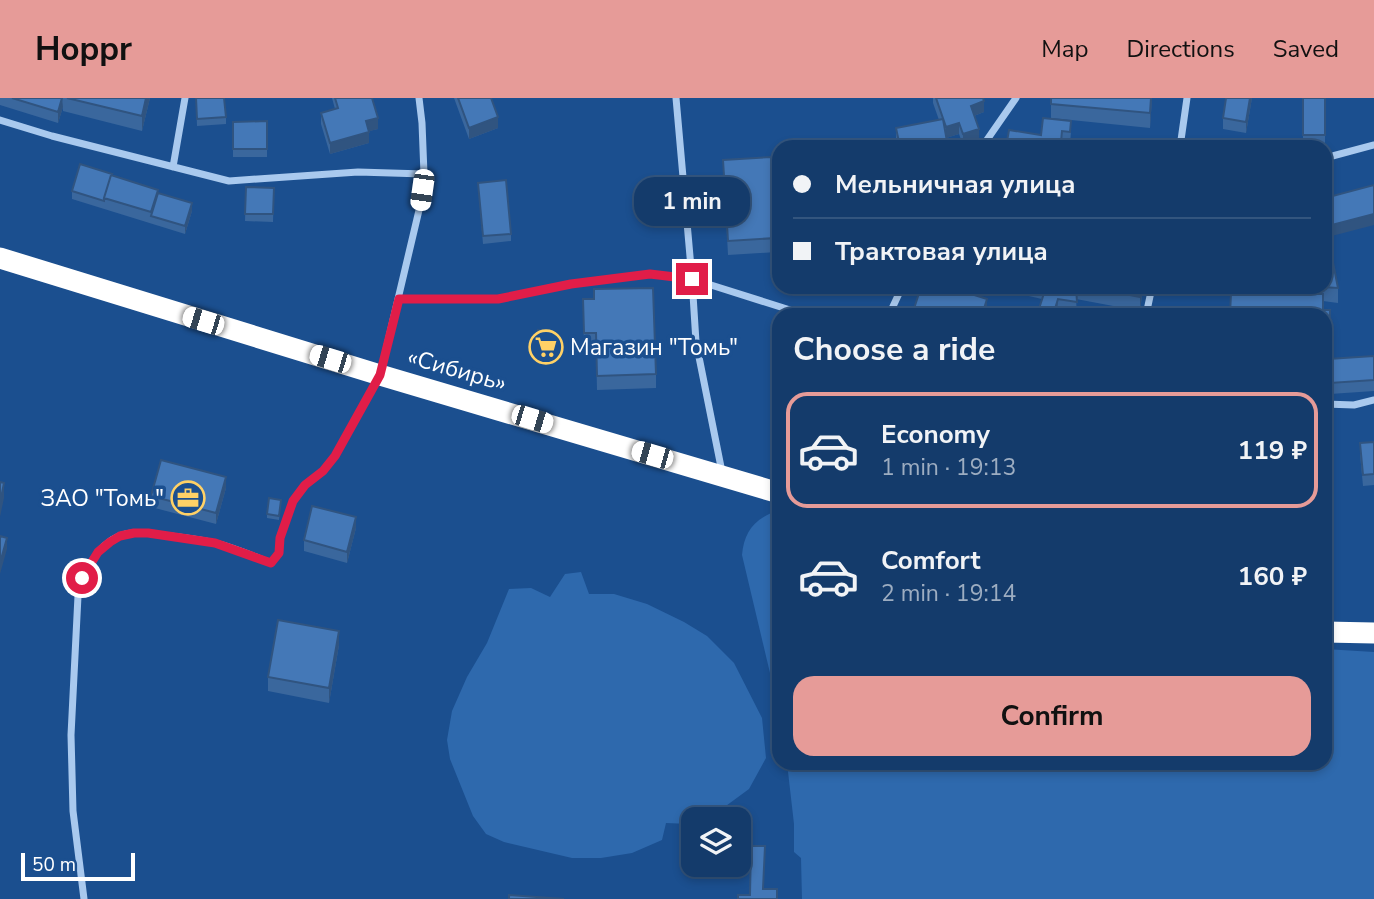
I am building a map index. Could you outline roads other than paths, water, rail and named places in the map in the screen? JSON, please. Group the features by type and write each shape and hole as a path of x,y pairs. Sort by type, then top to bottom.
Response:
{"highway":[{"name":"«Сибирь»","path":"0,258 380,375 772,491"},
{"path":"1332,633 1374,633"}],"street":[{"path":"173,167 185,98"},
{"path":"84,899 73,811 71,736 78,596 82,578 98,552 120,536 134,533 160,534 215,543 271,563 279,553 280,538 293,501 305,485 323,471 335,456 380,375 420,206 424,174 419,98"},
{"path":"676,98 696,342 723,476"},
{"path":"987,140 1016,98"},
{"path":"1181,140 1187,98"},
{"path":"0,120 229,181 358,172 424,174"},
{"path":"1332,156 1374,145"},
{"path":"399,299 498,299 571,284 650,274 692,279 784,308"},
{"path":"1332,404 1353,405 1374,400"}],"place":[{"name":"Магазин \"Томь\"","path":"546,347"},
{"name":"ЗАО \"Томь\"","path":"188,498"}]}
